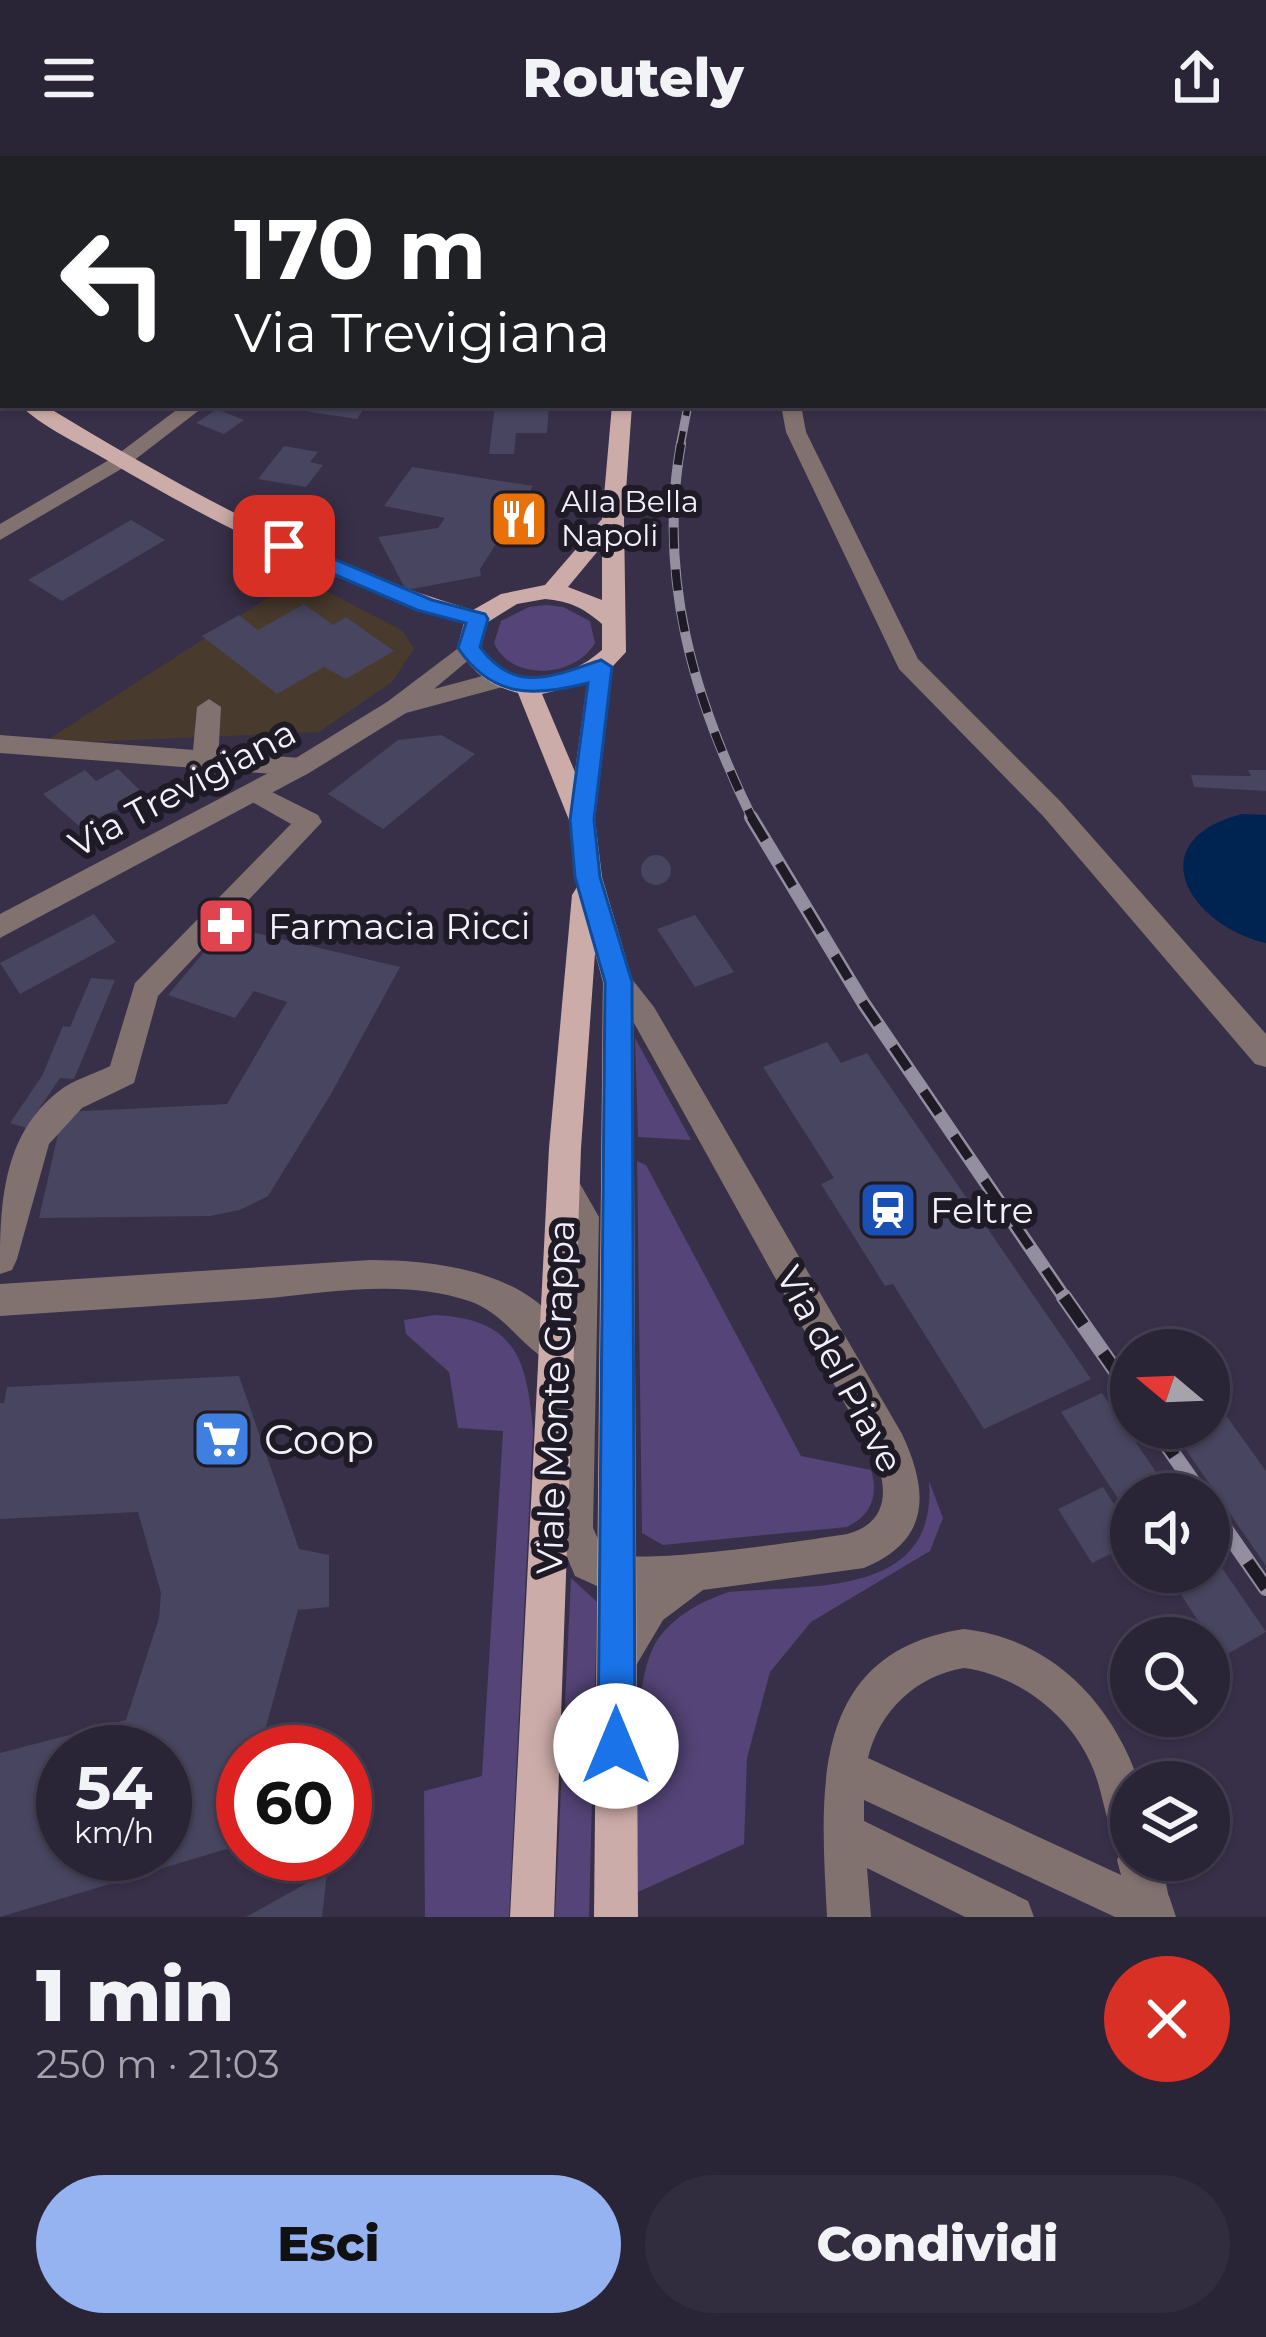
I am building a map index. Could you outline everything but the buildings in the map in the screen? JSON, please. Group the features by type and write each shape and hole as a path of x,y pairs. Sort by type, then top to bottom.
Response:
{"main road":[{"path":"36,408 121,461 325,567 424,605 477,619"},
{"path":"601,667 614,652 617,636 612,620 613,520 622,408"},
{"path":"551,592 613,520"},
{"path":"514,682 486,671 469,648 477,619 508,598 551,592 588,600 612,620"},
{"name":"Via Trevigiana","path":"514,682 568,683 601,667"},
{"name":"Viale Monte Grappa","path":"601,667 582,820 588,877 618,982 616,1917"},
{"name":"Viale Monte Grappa","path":"514,682 582,820"},
{"name":"Viale Monte Grappa","path":"532,1917 564,1185 588,877"}],"street":[{"path":"0,533 121,461 192,408"},
{"path":"791,408 796,432 908,664 1052,809 1266,1055"},
{"path":"0,506 34,513"},
{"name":"Via Trevigiana","path":"0,927 300,767 396,708 469,648"},
{"name":"Via Trevigiana","path":"396,708 514,682"},
{"path":"205,761 209,706"},
{"path":"12,747 300,767"},
{"path":"0,1259 34,1137 71,1099 123,1074 145,991 309,822 254,792"},
{"name":"Via del Piave","path":"617,1575 864,1549 900,1515 903,1494 890,1447 644,1015 618,982"},
{"path":"564,1185 583,1217 574,1529 589,1562 617,1575"},
{"path":"0,1300 319,1279 444,1280 476,1287 506,1302 557,1349"},
{"path":"617,1660 649,1606 699,1569"},
{"path":"858,1912 846,1835 849,1747 863,1712 888,1682 921,1659 952,1648 992,1649 1021,1662 1098,1736 1110,1770"},
{"path":"847,1770 1153,1915"},
{"path":"846,1835 1012,1917"},
{"path":"1144,1881 1153,1915"}],"shaded area":[{"path":"300,577 403,631 414,649 392,682 319,732 41,744"},
{"path":"529,607 563,607 590,621 595,643 586,655 559,669 543,671 502,656 494,643 501,621"},
{"path":"635,1038 691,1140 638,1137"},
{"path":"637,1161 646,1165 801,1456 871,1470 871,1504 847,1527 663,1545 642,1533"},
{"path":"435,1315 462,1318 500,1334 521,1364 530,1406 533,1431 509,1917 425,1917 424,1791 482,1776 503,1431 458,1428 449,1372 406,1334 404,1320"},
{"path":"929,1481 943,1518 930,1551 811,1622 770,1672 747,1758 744,1844 638,1892 638,1729 646,1667 661,1635 687,1612 729,1592 831,1584 891,1566 913,1547 926,1519"},
{"path":"571,1578 597,1602 589,1917 555,1917"}],"water":[{"path":"1242,814 1266,815 1266,943 1215,919 1197,902 1186,882 1183,862 1191,843 1210,827"}],"railway":[{"path":"680,447 687,408"},
{"path":"681,444 674,542 686,637 713,729 753,820"},
{"path":"751,817 864,1004 1066,1300"},
{"path":"1064,1297 1110,1363"},
{"path":"1170,1449 1186,1473"},
{"path":"1230,1536 1266,1588"}],"place":[{"name":"Alla Bella Napoli","path":"519,519"},
{"name":"Farmacia Ricci","path":"226,926"},
{"name":"Feltre","path":"888,1210"},
{"name":"Coop","path":"222,1439"}],"route":[{"path":"284,546 424,605 477,619 469,648 486,671 501,679 548,686 568,683 601,667 582,820 588,877 618,982 616,1746"}]}
